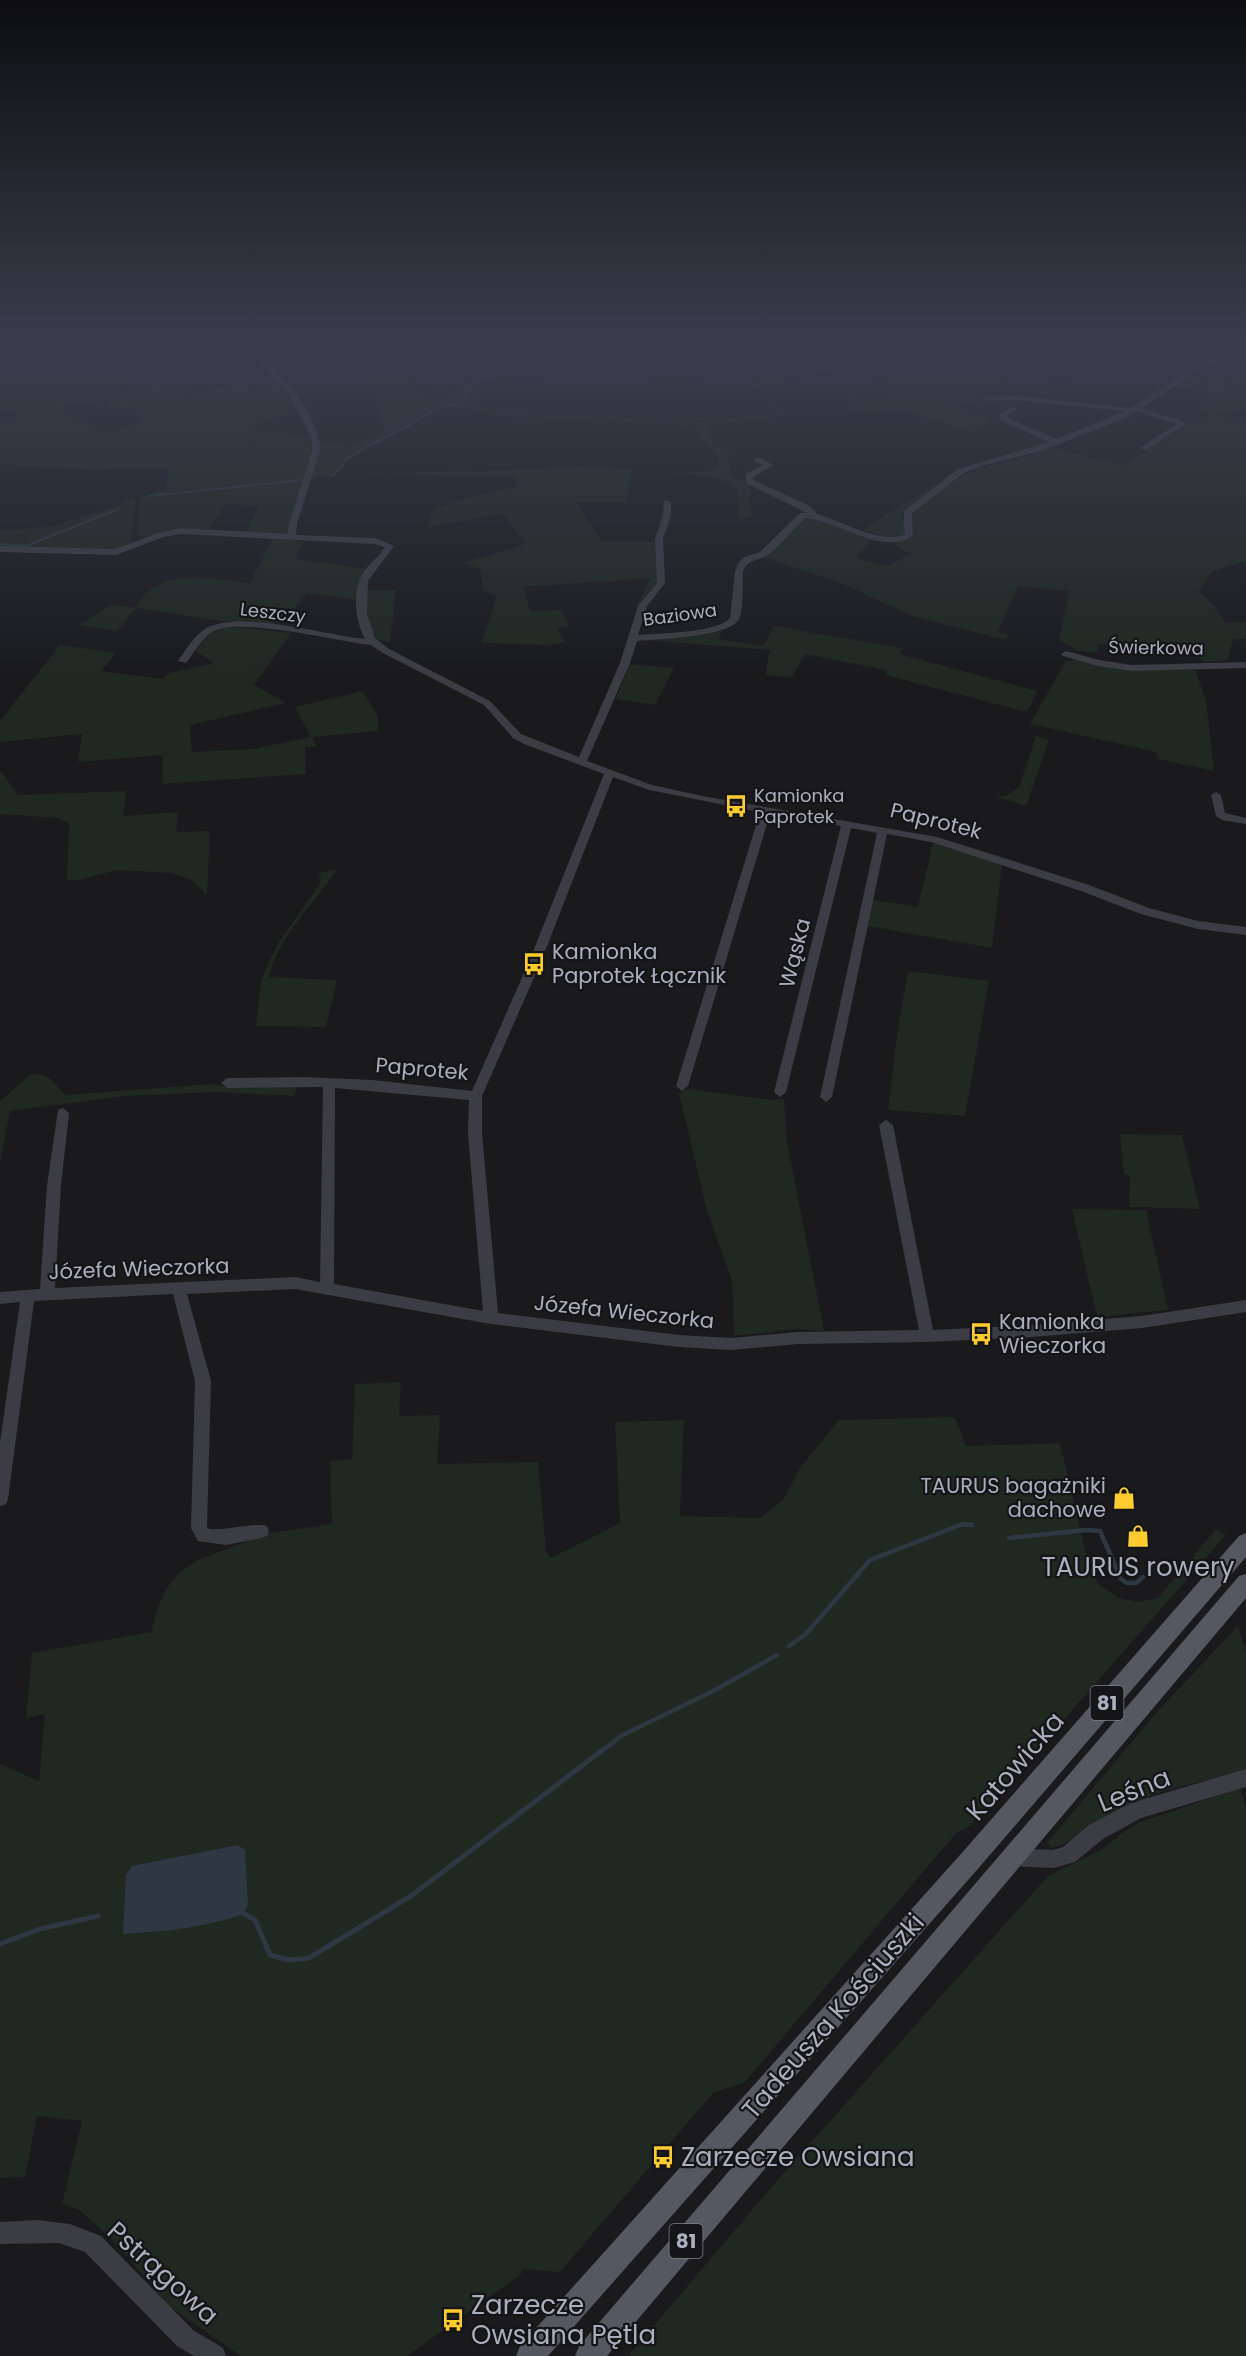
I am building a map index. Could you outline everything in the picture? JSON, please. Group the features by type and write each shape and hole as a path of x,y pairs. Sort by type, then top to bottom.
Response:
{"main road":[{"name":"Katowicka","path":"968,1863 1246,1542"},
{"name":"81","path":"1012,1857 1246,1583"},
{"name":"Tadeusza Kościuszki","path":"589,2356 1012,1857"},
{"name":"Tadeusza Kościuszki","path":"530,2356 968,1863"}],"street":[{"path":"292,537 293,524 313,459"},
{"path":"758,460 769,465 749,476 749,481 807,508 814,516 891,542 902,540 909,535 908,512 947,480 970,468 1004,459"},
{"name":"Baziowa","path":"582,761 611,698 643,606 662,580 658,554 659,539 667,515 667,502"},
{"name":"Baziowa","path":"632,639 711,630 729,625 735,618 739,572 742,564 747,559 763,554 803,515 814,516"},
{"path":"0,549 116,552 161,535 180,531 375,541 390,546 386,554 364,576 361,588 365,628 373,642"},
{"name":"Leszczy","path":"183,661 208,632 226,625 251,626 373,642 487,703 517,736 528,742"},
{"name":"Świerkowa","path":"1066,654 1098,663 1132,668 1246,665"},
{"name":"Paprotek","path":"528,742 673,794 933,839 972,850 1167,917 1198,925 1246,931"},
{"name":"Paprotek","path":"227,1083 372,1085 476,1096 534,964 610,773"},
{"path":"1216,795 1220,814 1226,818 1246,821"},
{"path":"682,1086 766,810"},
{"name":"Wąska","path":"780,1092 848,823"},
{"path":"826,1097 883,829"},
{"path":"327,1290 329,1083"},
{"path":"476,1096 475,1132 491,1318"},
{"path":"47,1294 54,1185 63,1113"},
{"path":"886,1125 927,1336"},
{"name":"Józefa Wieczorka","path":"0,1298 28,1294 295,1283 491,1318 679,1341 731,1344 820,1337 927,1336 1142,1322 1246,1306"},
{"path":"179,1288 188,1330 204,1381 199,1528 204,1536 217,1539 261,1531"},
{"path":"0,1499 28,1294"},
{"name":"Leśna","path":"1012,1857 1053,1859 1068,1855 1096,1833 1138,1810 1246,1778"},
{"name":"Pstrągowa","path":"0,2233 58,2230 78,2236 93,2244 185,2338 215,2356"}],"shaded area":[{"path":"0,459 309,459 289,533 285,535 245,533 260,506 226,504 209,529 195,529 140,538 137,531 140,497 166,490 168,468 90,470 0,464"},
{"path":"316,459 349,459 339,467 337,474 310,478"},
{"path":"719,459 729,459 730,475 749,484 751,517 739,518 738,490 731,485 706,476 672,472 708,472 717,469"},
{"path":"1017,459 1097,459 1124,465 1133,459 1246,459 1246,561 1213,571 1199,592 1213,605 1226,623 1246,622 1246,639 1236,639 1232,642 1228,660 1204,662 1188,648 1157,652 1154,656 1140,653 1134,648 1099,644 1097,653 1078,651 1059,640 1069,591 1018,586 998,632 1009,635 1006,640 912,616 841,583 762,557 803,519 811,518 871,539 856,558 886,566 911,554 893,545 913,535 913,513 952,483 978,469"},
{"path":"579,466 631,470 626,502 576,502 601,541 656,542 660,579 641,606 637,605 651,578 524,587 530,611 561,610 569,626 557,628 565,642 550,645 482,643 497,595 483,591 480,569 463,563 526,544 502,513 427,528 432,511 473,496 516,488 518,477 370,473 532,470"},
{"path":"942,480 901,514 905,534 889,538 863,529"},
{"path":"135,497 131,545 114,550 0,547 0,530 50,527 114,507"},
{"path":"273,538 303,541 296,559 366,569 359,581 357,600 307,593 292,611 288,611 271,626 136,608 145,595 157,586 171,581 203,579 250,583"},
{"path":"364,590 396,590 390,642 378,640 370,629"},
{"path":"112,604 136,608 117,631 80,625"},
{"path":"774,626 902,648 899,654 1038,691 1027,712 885,675 887,670 805,654 792,678 765,675 770,650 644,640 723,629 718,639 763,646"},
{"path":"229,627 291,633 254,685 286,703 190,725 192,752 253,749 311,737 295,707 362,691 378,716 378,731 312,737 317,747 305,747 306,774 162,784 163,755 78,762 82,734 0,742 0,721 60,645 116,653 101,671 163,679 169,673 214,663 196,651 214,632"},
{"path":"1076,660 1119,669 1195,670 1206,700 1214,771 1158,759 1156,752 1030,724 1066,661"},
{"path":"630,664 674,668 655,705 616,699"},
{"path":"1036,736 1049,740 1026,806 996,797 1008,795 1019,787"},
{"path":"0,770 18,795 126,791 123,816 178,812 176,832 210,831 207,895 192,880 172,873 117,870 79,880 67,880 69,823 58,818 0,814"},
{"path":"933,843 1002,864 992,948 867,926 873,900 918,907"},
{"path":"337,869 289,933 274,961 269,977 337,980 326,1027 256,1026 261,982 277,945 319,885 321,878 318,873"},
{"path":"908,971 989,981 965,1116 888,1110 897,1034"},
{"path":"31,1074 48,1077 66,1095 211,1084 236,1088 297,1087 294,1096 215,1092 126,1096 10,1111 0,1164 0,1101"},
{"path":"688,1089 774,1100 784,1099 787,1141 824,1331 798,1329 734,1336 732,1280 707,1211 679,1093"},
{"path":"1120,1134 1182,1135 1200,1209 1129,1207 1130,1176 1124,1174"},
{"path":"1072,1209 1146,1210 1168,1310 1097,1317"},
{"path":"401,1382 399,1416 440,1415 437,1464 538,1462 546,1551 551,1558 620,1523 615,1422 684,1420 680,1516 760,1518 783,1500 800,1468 839,1420 955,1417 966,1446 1060,1443 1087,1558 1098,1584 1119,1598 1139,1602 1158,1598 1216,1529 1226,1535 970,1826 956,1833 745,2082 713,2093 560,2272 524,2269 520,2275 407,2356 241,2356 167,2305 119,2246 79,2210 62,2204 82,2121 37,2116 25,2177 0,2178 0,1764 39,1781 45,1714 26,1718 32,1653 151,1632 166,1589 179,1573 198,1560 269,1533 332,1524 330,1461 352,1459 355,1384"},
{"path":"1238,1626 1246,1652 1246,1771 1189,1784 1147,1797 1074,1840 1052,1848 1047,1843 1156,1713"},
{"path":"1240,1788 1246,1808 1246,2356 628,2356 775,2183 1048,1876 1101,1850 1135,1824"},
{"path":"238,1845 245,1850 248,1904 244,1914 185,1928 123,1934 126,1875 132,1866"}],"waterway":[{"path":"330,476 335,474 347,459"},
{"path":"148,496 301,480"},
{"path":"0,544 26,546 116,510"},
{"path":"789,1646 806,1634 870,1560 963,1524 972,1525"},
{"path":"1009,1538 1086,1530 1100,1531 1121,1579 1127,1583 1136,1583 1143,1577"},
{"path":"602,1751 621,1736 715,1690 777,1655"},
{"path":"241,1912 255,1920 270,1955 288,1960 309,1958 411,1896 604,1749"},
{"path":"0,1944 40,1929 98,1916"}],"place":[{"name":"Kamionka Paprotek","path":"736,806"},
{"name":"Kamionka Paprotek Łącznik","path":"534,964"},
{"name":"Kamionka Wieczorka","path":"981,1334"},
{"name":"TAURUS bagażniki dachowe","path":"1124,1498"},
{"name":"TAURUS rowery","path":"1138,1536"},
{"name":"Zarzecze Owsiana","path":"663,2157"},
{"name":"Zarzecze Owsiana Pętla","path":"453,2320"}]}
